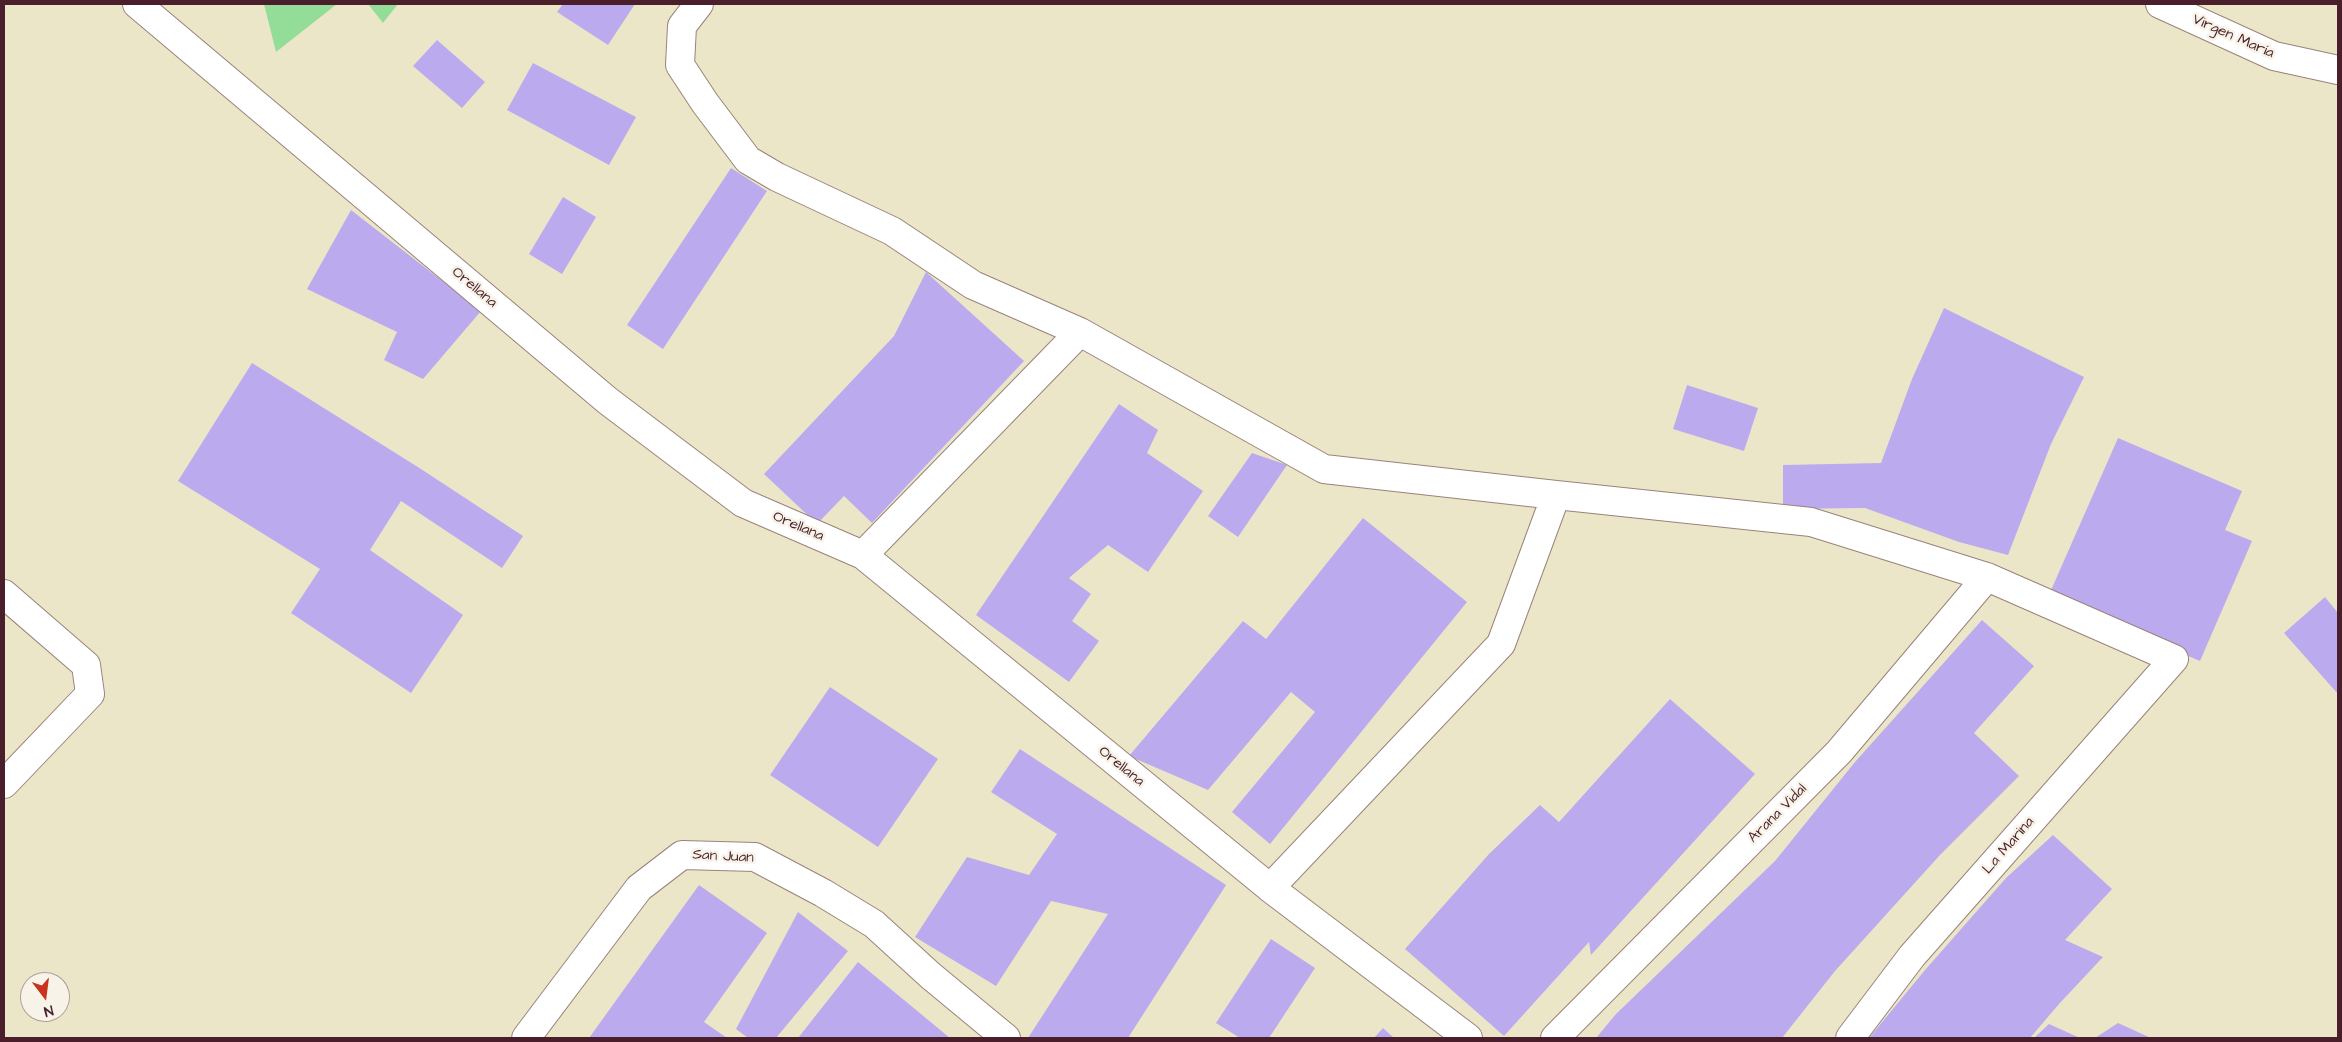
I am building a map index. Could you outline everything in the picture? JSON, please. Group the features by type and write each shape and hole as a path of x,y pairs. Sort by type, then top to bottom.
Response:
{"street":[{"name":"Orellana","path":"137,4 608,401 743,503 863,555 1270,888 1468,1038"},
{"path":"699,4 682,26 680,65 705,104 748,160 777,177 892,231 973,285 1080,332 1324,469 1811,522 1987,578"},
{"name":"Virgen María","path":"2160,4 2274,56 2338,70"},
{"path":"863,555 1080,332"},
{"path":"1270,888 1501,644 1556,494"},
{"name":"La Marina","path":"1850,1038 1912,956 2174,659 1987,578"},
{"name":"Arana Vidal","path":"1555,1038 1839,752 1987,578"},
{"path":"4,594 86,665 90,694 4,784"},
{"name":"San Juan","path":"526,1038 640,888 682,855 755,857 823,893 874,924 931,976 1006,1038"}],"green space":[{"path":"264,4 337,4 276,52"},
{"path":"368,4 398,4 383,23"}],"building":[{"path":"563,4 635,4 608,45 557,12"},
{"path":"437,40 485,82 462,108 413,66"},
{"path":"533,63 636,117 609,165 507,110"},
{"path":"731,168 767,191 663,349 627,325"},
{"path":"563,197 596,217 562,274 529,254"},
{"path":"351,210 481,311 423,379 384,360 397,332 307,289"},
{"path":"926,272 1024,361 872,523 844,496 817,524 764,474 894,336"},
{"path":"1944,308 2084,377 2051,444 2008,555 1959,542 1865,508 1783,509 1783,465 1881,463 1912,379"},
{"path":"252,363 421,469 523,536 502,568 401,501 370,550 463,615 411,693 291,613 320,569 178,481"},
{"path":"1687,385 1758,408 1744,451 1673,429"},
{"path":"1119,404 1158,430 1147,453 1203,491 1148,572 1108,545 1069,578 1091,594 1072,621 1099,641 1069,682 976,615"},
{"path":"2118,438 2242,491 2225,530 2252,541 2200,661 2048,597"},
{"path":"1252,453 1287,465 1238,537 1208,516"},
{"path":"1363,518 1467,602 1270,844 1232,812 1315,712 1291,692 1208,790 1129,756 1243,621 1266,639"},
{"path":"2325,597 2338,613 2338,694 2284,633"},
{"path":"1982,620 2034,666 1974,733 2019,776 1940,855 1835,971 1782,1038 1596,1038 1616,1014 1775,861 1855,762"},
{"path":"830,687 938,759 878,847 770,775"},
{"path":"1670,699 1755,774 1591,955 1589,942 1504,1036 1405,949 1489,854 1540,805 1559,822"},
{"path":"1020,749 1226,885 1128,1038 1028,1038 1108,914 1051,901 996,986 915,937 967,857 1029,875 1057,834 991,792"},
{"path":"2053,835 2112,889 2065,940 2103,957 2030,1038 1869,1038 1925,970 2006,878"},
{"path":"699,885 767,933 704,1022 727,1038 589,1038"},
{"path":"798,912 848,951 776,1038 748,1038 736,1029"},
{"path":"1271,939 1315,968 1269,1038 1240,1038 1216,1023"},
{"path":"858,962 950,1038 798,1038"},
{"path":"2118,1023 2151,1038 2095,1038"},
{"path":"2049,1024 2080,1038 2034,1038"},
{"path":"1383,1028 1394,1038 1374,1038"}]}
